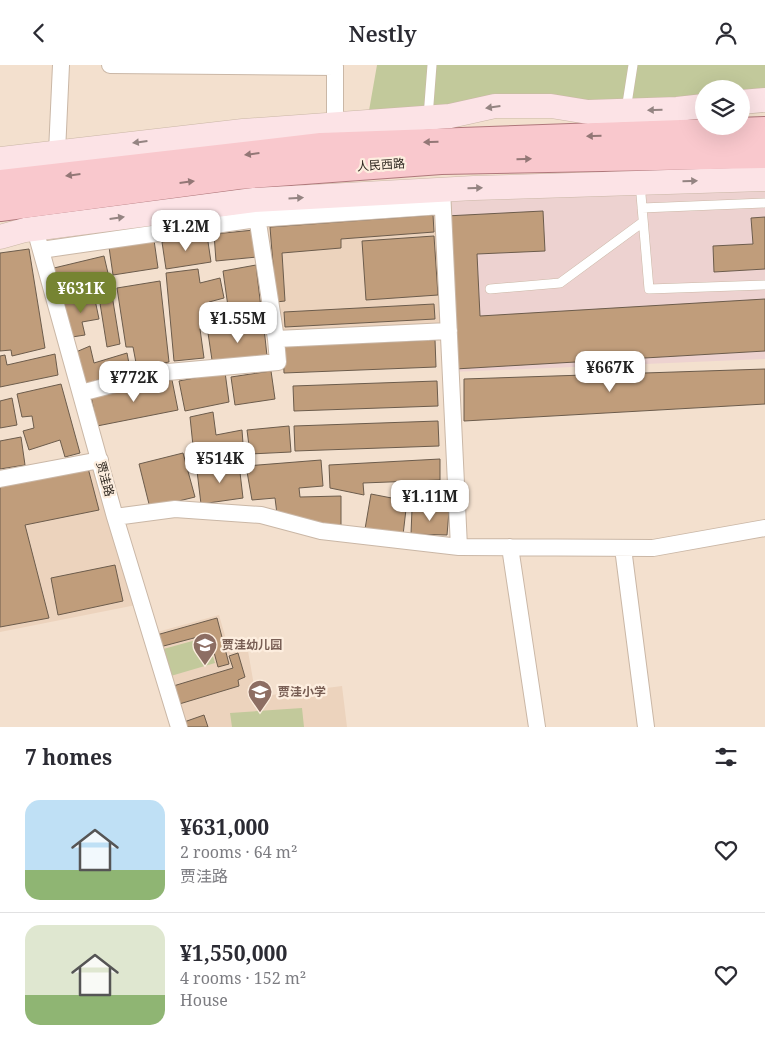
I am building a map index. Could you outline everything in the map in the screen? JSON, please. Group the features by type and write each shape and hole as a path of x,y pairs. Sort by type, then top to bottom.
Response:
{"main road":[{"name":"人民西路","path":"0,183 197,148 321,146 367,133 625,123 765,130"},
{"name":"人民西路","path":"0,208 238,176 441,161 652,174 765,155"}],"street":[{"path":"56,152 62,65"},
{"path":"110,65 335,67 334,124"},
{"path":"750,101 765,100"},
{"path":"0,159 56,152 197,148 334,124 367,133 428,117 450,116 495,106 551,106 588,111 625,123 695,108"},
{"path":"441,161 459,547"},
{"path":"0,237 34,236 255,210 442,197 652,174 765,179"},
{"path":"159,186 162,212"},
{"path":"84,196 87,222"},
{"path":"34,236 53,200"},
{"path":"34,236 87,222 162,212 255,210"},
{"path":"81,393 157,373 278,362 255,210"},
{"name":"贾洼路","path":"34,236 178,727"},
{"path":"276,339 449,331"},
{"path":"0,479 100,460"},
{"path":"115,517 175,509 261,515 320,531 459,547 653,549 765,528"},
{"path":"510,547 537,727"},
{"path":"623,548 646,727"}],"lane":[{"path":"428,117 432,65"},
{"path":"625,123 633,65"},
{"path":"652,174 642,208 649,289 765,285"},
{"path":"642,208 765,203"},
{"path":"490,289 560,283 643,221"}],"shaded area":[{"path":"765,179 765,359 451,372 442,189"},
{"path":"442,189 448,327 274,332 254,200"},
{"path":"100,460 141,604 0,632 0,479"},
{"path":"219,615 230,653 248,651 256,697 342,686 347,727 179,727 150,634"}],"green space":[{"path":"377,65 765,65 765,100 750,101 750,80 695,80 695,106 367,122"},
{"path":"207,637 215,663 164,678 156,651"},
{"path":"302,708 304,727 232,727 230,713"}],"building":[{"path":"543,211 545,251 477,254 480,316 765,299 765,351 455,369 446,216"},
{"path":"433,215 434,232 341,239 341,248 282,253 285,301 276,302 270,227"},
{"path":"765,217 765,269 714,272 713,246 753,244 751,218"},
{"path":"254,230 257,257 216,261 214,234"},
{"path":"207,235 211,262 166,269 162,242"},
{"path":"434,236 438,295 366,300 362,241"},
{"path":"154,240 158,268 113,275 109,247"},
{"path":"29,249 45,348 12,356 11,350 0,351 0,253"},
{"path":"104,256 111,286 61,297 54,268"},
{"path":"256,265 262,317 230,321 223,271"},
{"path":"198,269 200,283 220,278 224,298 209,302 215,325 200,329 204,358 174,361 166,273"},
{"path":"160,281 169,362 137,368 133,347 126,347 117,288"},
{"path":"94,295 99,319 82,322 85,335 72,337 64,302"},
{"path":"112,295 120,344 107,347 99,297"},
{"path":"434,304 435,319 285,327 284,312"},
{"path":"264,328 267,356 212,360 208,333"},
{"path":"435,340 436,367 284,373 283,346"},
{"path":"90,346 94,363 127,353 130,369 85,384 76,352"},
{"path":"55,354 58,375 0,387 0,356 5,355 7,365"},
{"path":"765,369 765,404 464,421 464,379"},
{"path":"271,371 275,399 235,405 231,377"},
{"path":"225,372 229,402 185,411 179,381"},
{"path":"172,380 178,410 97,426 91,396"},
{"path":"437,381 438,406 294,411 293,386"},
{"path":"61,384 80,453 65,457 60,440 29,450 23,431 34,428 32,416 22,417 17,394"},
{"path":"12,398 17,425 0,428 0,401"},
{"path":"213,412 216,435 242,430 244,457 195,465 190,417"},
{"path":"438,421 439,446 295,451 294,426"},
{"path":"289,426 291,452 250,454 247,430"},
{"path":"21,437 25,465 0,469 0,441"},
{"path":"183,453 195,497 150,508 139,464"},
{"path":"440,459 440,480 363,483 364,495 330,488 329,465"},
{"path":"321,460 323,486 299,488 300,497 341,496 341,529 277,514 275,498 252,500 246,466"},
{"path":"239,464 243,498 201,504 197,471"},
{"path":"88,468 99,510 25,525 49,618 0,627 0,484"},
{"path":"371,494 407,501 403,535 365,529"},
{"path":"412,509 449,511 447,535 411,534"},
{"path":"115,565 123,601 58,615 51,578"},
{"path":"217,618 229,664 218,667 209,634 156,648 153,636"},
{"path":"238,653 245,677 238,680 239,686 176,705 170,687 233,668 229,656"},
{"path":"204,715 208,727 186,727 184,722"}],"place":[{"name":"贾洼幼儿园","path":"205,666"},
{"name":"贾洼小学","path":"260,713"}]}
